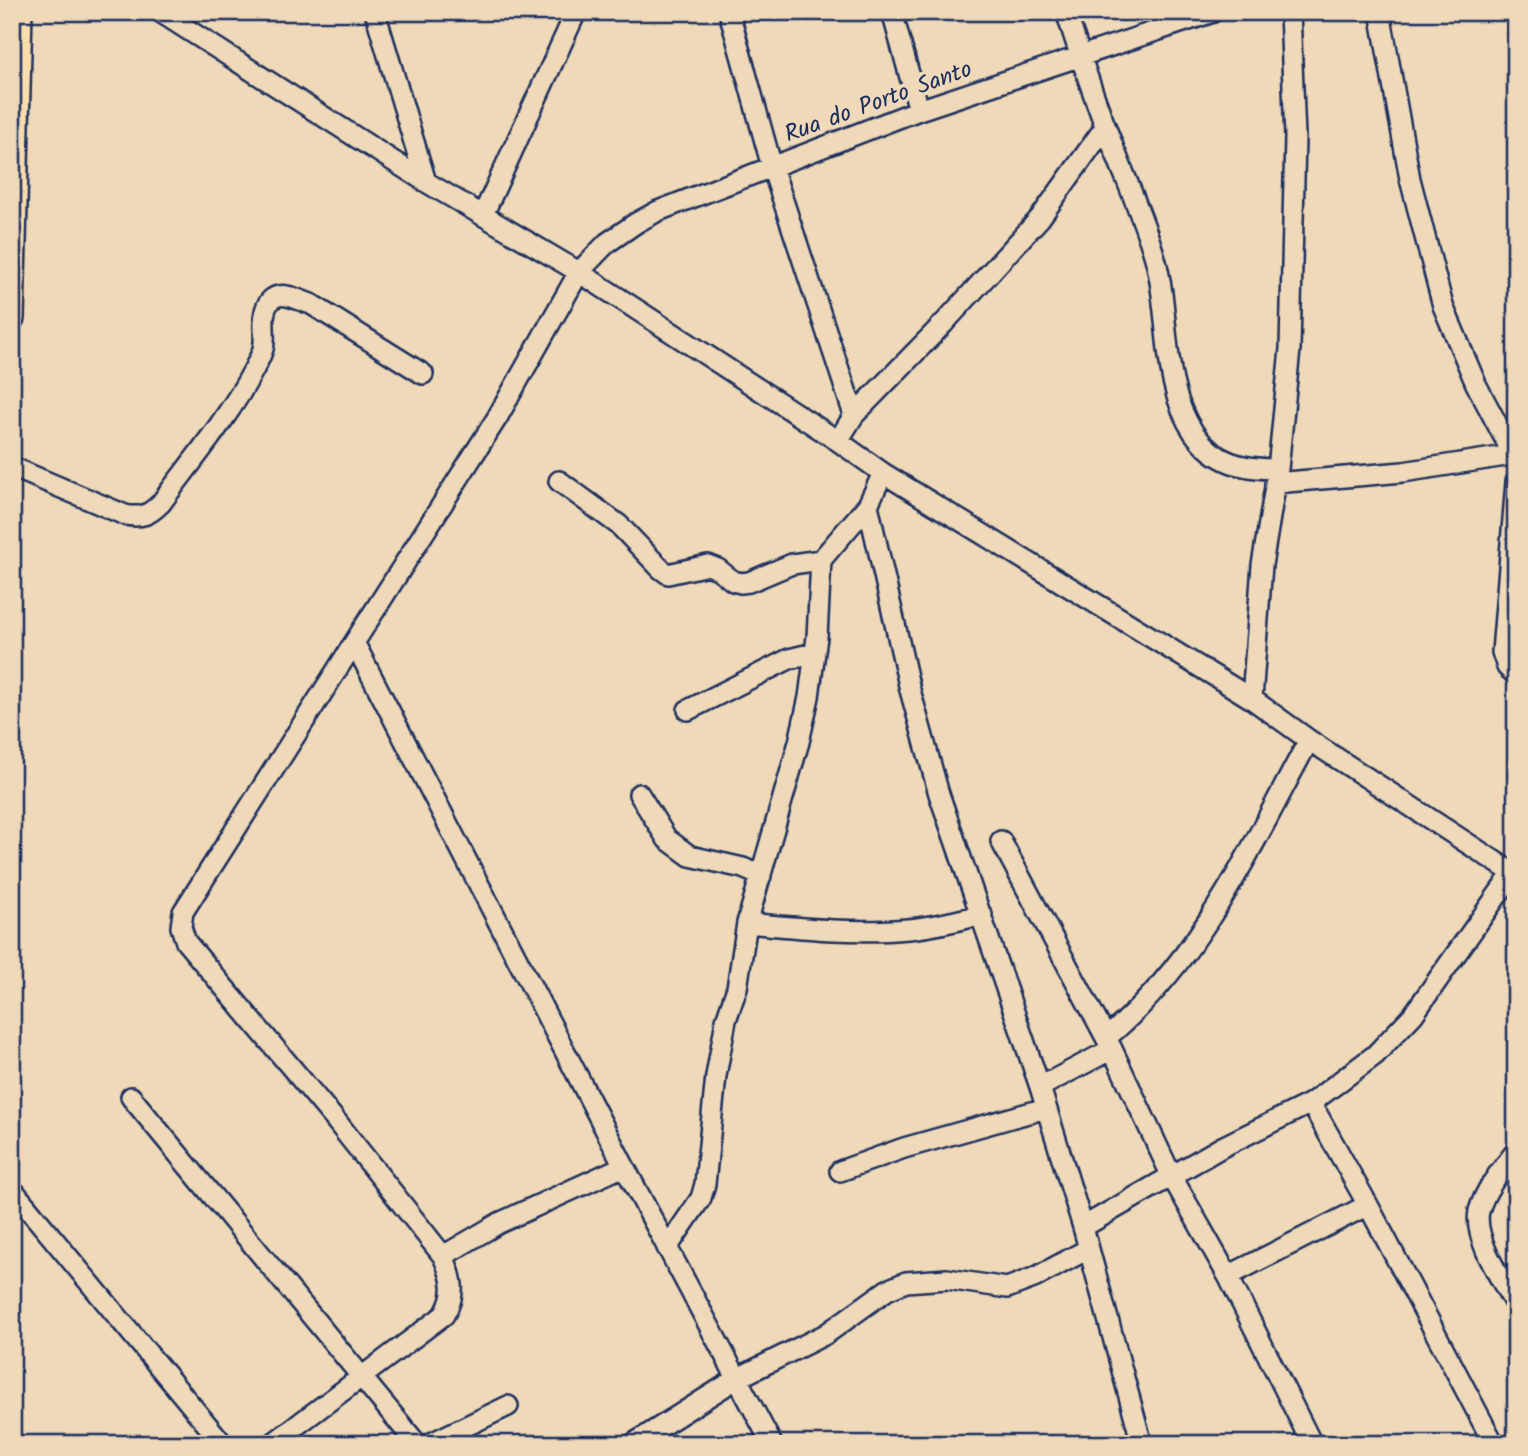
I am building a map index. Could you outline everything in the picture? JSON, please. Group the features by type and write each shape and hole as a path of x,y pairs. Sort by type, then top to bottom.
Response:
{"main road":[{"path":"12,317 20,12"}],"street":[{"path":"160,12 426,182 579,272 883,473 1252,699 1309,740 1514,874 1407,1022 1375,1055 1311,1103 1222,1147 1083,1227"},
{"path":"375,12 426,182"},
{"path":"483,215 576,12"},
{"path":"729,12 772,167 854,415"},
{"path":"892,12 919,110"},
{"path":"1066,12 1105,127 1155,258 1163,294 1172,379 1190,425 1206,446 1230,464 1276,476 1403,472 1514,457 1476,384 1443,306 1410,179 1380,12"},
{"name":"Rua do Porto Santo","path":"443,1256 337,1122 186,942 181,927 183,912 200,884 355,645 497,418 579,272 607,243 659,211 919,110 1213,12"},
{"path":"1252,699 1259,594 1290,349 1295,137 1290,12"},
{"path":"838,441 854,415 944,323 1040,218 1105,127"},
{"path":"12,467 125,514 135,517 149,515 161,503 229,411 253,371 264,348 266,310 271,301 279,296 310,304 423,374"},
{"path":"667,1248 701,1198 705,1184 726,1020 737,988 747,923 799,742 809,696 821,560 869,505 883,473"},
{"path":"559,481 619,525 668,574 708,565 741,583 792,564 821,560"},
{"path":"1516,482 1502,652 1507,667 1516,675"},
{"path":"869,505 921,729 939,794 1040,1087 1083,1227 1142,1444"},
{"path":"355,645 624,1166 772,1444"},
{"path":"688,710 789,659 814,653"},
{"path":"1040,1087 1109,1043 1198,938 1309,740"},
{"path":"639,794 667,839 690,856 743,868 761,876"},
{"path":"1001,841 1109,1043 1172,1177 1228,1276 1312,1444"},
{"path":"747,923 818,929 892,930 911,929 982,915"},
{"path":"131,1097 417,1444"},
{"path":"1311,1103 1494,1444"},
{"path":"840,1171 904,1148 1046,1108"},
{"path":"1516,1151 1488,1189 1479,1211 1478,1225 1483,1242 1516,1306"},
{"path":"272,1444 444,1315 451,1304 453,1291 452,1275 443,1256 499,1223 624,1166"},
{"path":"12,1189 223,1444"},
{"path":"1228,1276 1368,1205"},
{"path":"634,1444 736,1379 825,1334 887,1290 906,1282 947,1279 1007,1288 1037,1278 1088,1249"},
{"path":"429,1444 508,1406"}]}
